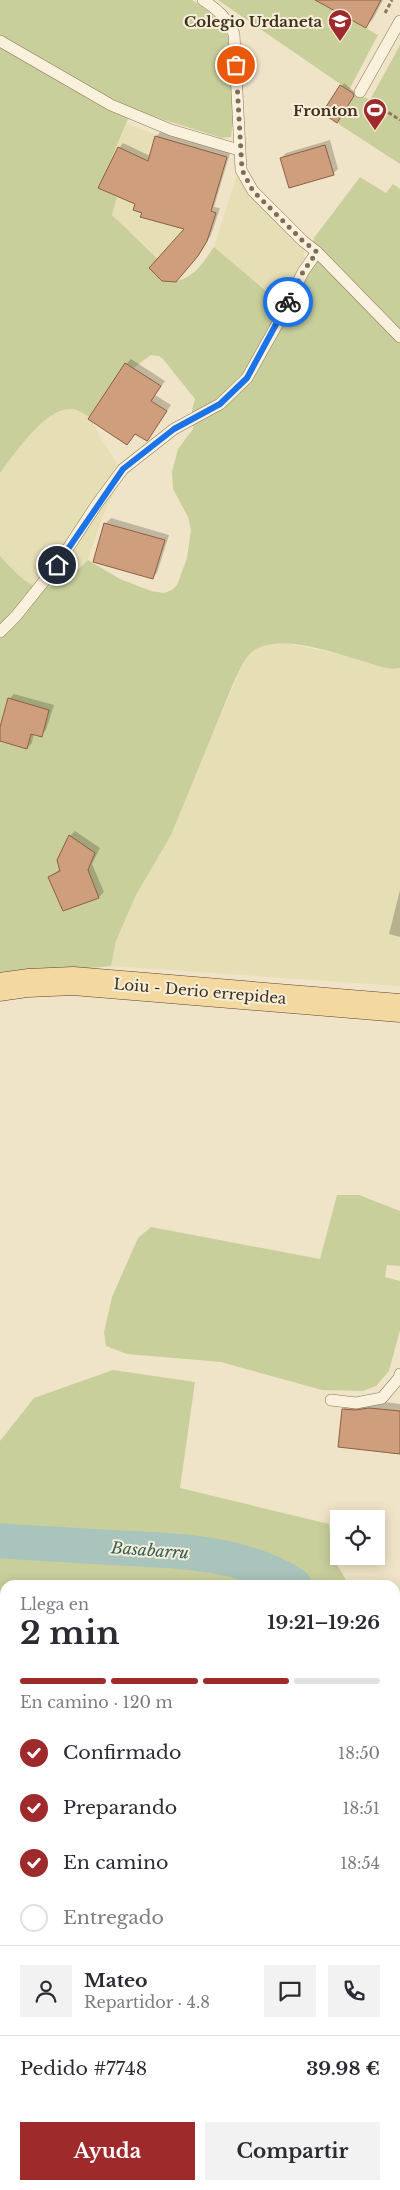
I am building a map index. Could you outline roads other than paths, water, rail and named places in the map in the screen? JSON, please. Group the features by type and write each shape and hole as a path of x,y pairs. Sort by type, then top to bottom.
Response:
{"main road":[{"name":"Loiu - Derio errepidea","path":"0,987 28,982 73,981 400,1008"}],"lane":[{"path":"203,0 221,12 234,34 239,150 242,170 253,191 303,241 317,252 400,337"},
{"path":"360,92 400,21"},
{"path":"0,41 111,105 171,130 239,150"},
{"path":"0,632 16,616 57,565 123,469 174,429 220,404 247,378 279,321 303,272 317,252"},
{"path":"331,1400 356,1403 382,1398 399,1378 400,1374"}],"waterway":[{"name":"Basabarru","path":"0,1541 166,1550 210,1555 253,1566 285,1580"}],"place":[{"name":"Colegio Urdaneta","path":"340,42"},
{"name":"Fronton","path":"375,131"}]}
